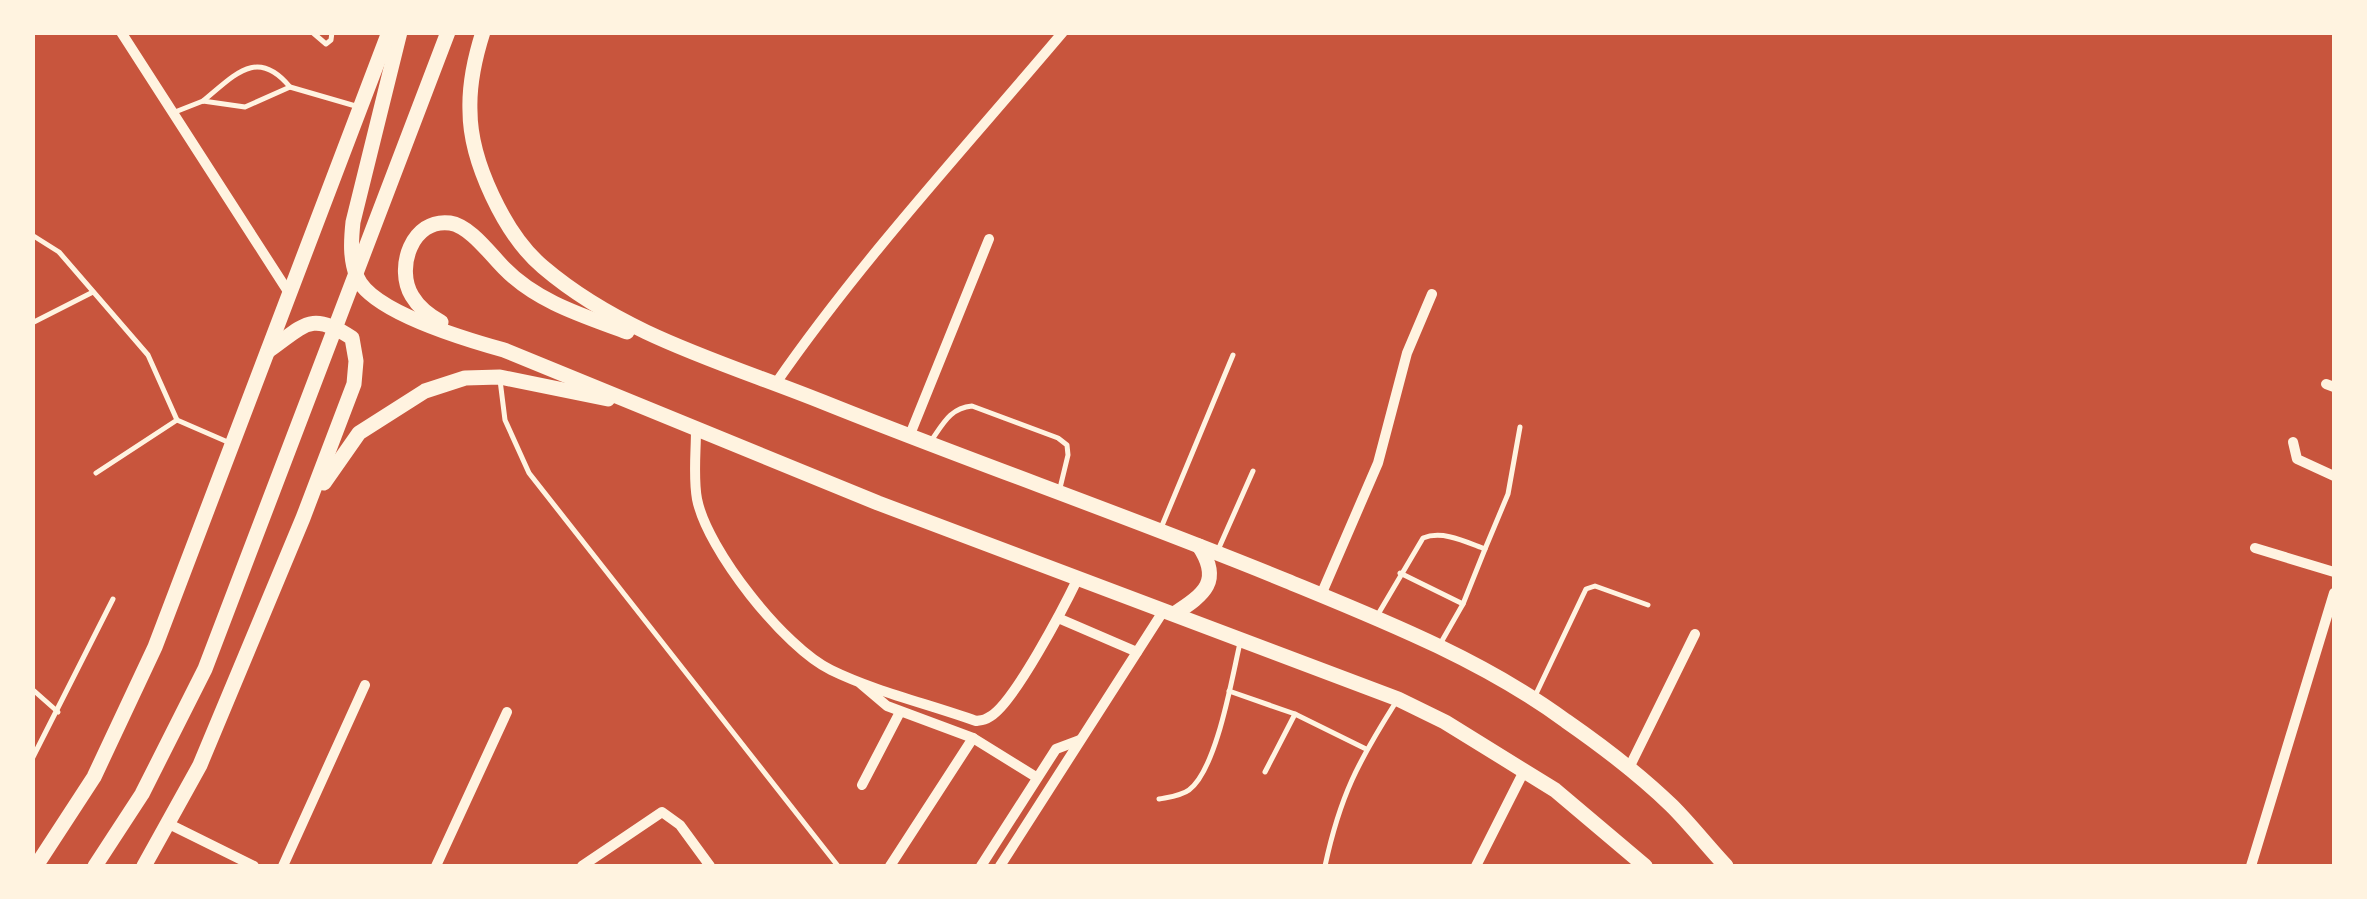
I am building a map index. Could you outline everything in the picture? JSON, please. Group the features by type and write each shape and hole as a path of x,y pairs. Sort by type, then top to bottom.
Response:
{"main road":[{"path":"36,866 94,777 156,647 389,32"},
{"path":"400,32 352,222 350,250 358,282 386,306 466,340 504,350"},
{"path":"95,866 142,794 205,669 448,32"},
{"path":"483,32 470,113 482,170 504,222 540,265 597,308 705,360"},
{"path":"1645,866 1555,790 1445,722 1398,699 696,430 454,330 427,314 411,295 405,275 406,256 417,236 436,224 454,224 512,276 558,305 1217,552 1439,647 1567,721 1672,806 1726,866"},
{"path":"144,866 200,765 354,384 352,338 330,324 307,323 268,352"},
{"path":"303,518 339,458 360,433 424,391 465,378 500,378 632,403"},
{"path":"1169,612 1198,599 1210,576 1210,564 1199,546"}],"street":[{"path":"121,32 289,293"},
{"path":"776,384 824,314 1062,32"},
{"path":"910,437 988,239"},
{"path":"1321,595 1378,463 1408,352 1432,294"},
{"path":"696,430 697,500 706,523 736,574 787,639 830,670 976,720 986,719 995,714 1019,681 1078,578"},
{"path":"2293,442 2297,459 2334,476"},
{"path":"2256,548 2334,572"},
{"path":"2252,866 2334,593"},
{"path":"1000,866 1137,652 1169,612"},
{"path":"1058,618 1137,652"},
{"path":"1628,770 1695,634"},
{"path":"856,680 900,712 973,738 1036,777"},
{"path":"284,866 365,685"},
{"path":"436,866 507,712"},
{"path":"862,785 900,712"},
{"path":"890,866 973,738"},
{"path":"981,866 1056,749 1080,740"},
{"path":"1476,866 1524,771"},
{"path":"582,866 662,812 680,825 710,866"},
{"path":"170,824 254,866"}],"lane":[{"path":"312,32 326,44 332,32"},
{"path":"172,113 203,101 228,80 262,64 271,67 290,87 360,107"},
{"path":"203,101 245,108 290,87"},
{"path":"32,235 59,252 148,355 176,420 232,444"},
{"path":"32,323 92,292"},
{"path":"1160,530 1233,354"},
{"path":"500,378 505,420 529,473 838,866"},
{"path":"929,443 950,414 961,407 972,406 1029,427 1067,445 1060,492"},
{"path":"96,473 176,420"},
{"path":"1439,647 1463,604 1508,494 1520,427"},
{"path":"1217,552 1253,471"},
{"path":"1375,619 1415,547 1431,534 1485,548"},
{"path":"1400,573 1463,604"},
{"path":"1534,699 1586,589 1594,586 1648,605"},
{"path":"33,756 113,599"},
{"path":"1159,799 1193,787 1217,738 1241,640"},
{"path":"32,689 58,712"},
{"path":"1229,691 1295,714 1366,750"},
{"path":"1325,866 1336,814 1366,750 1398,699"},
{"path":"1265,772 1295,714"}]}
